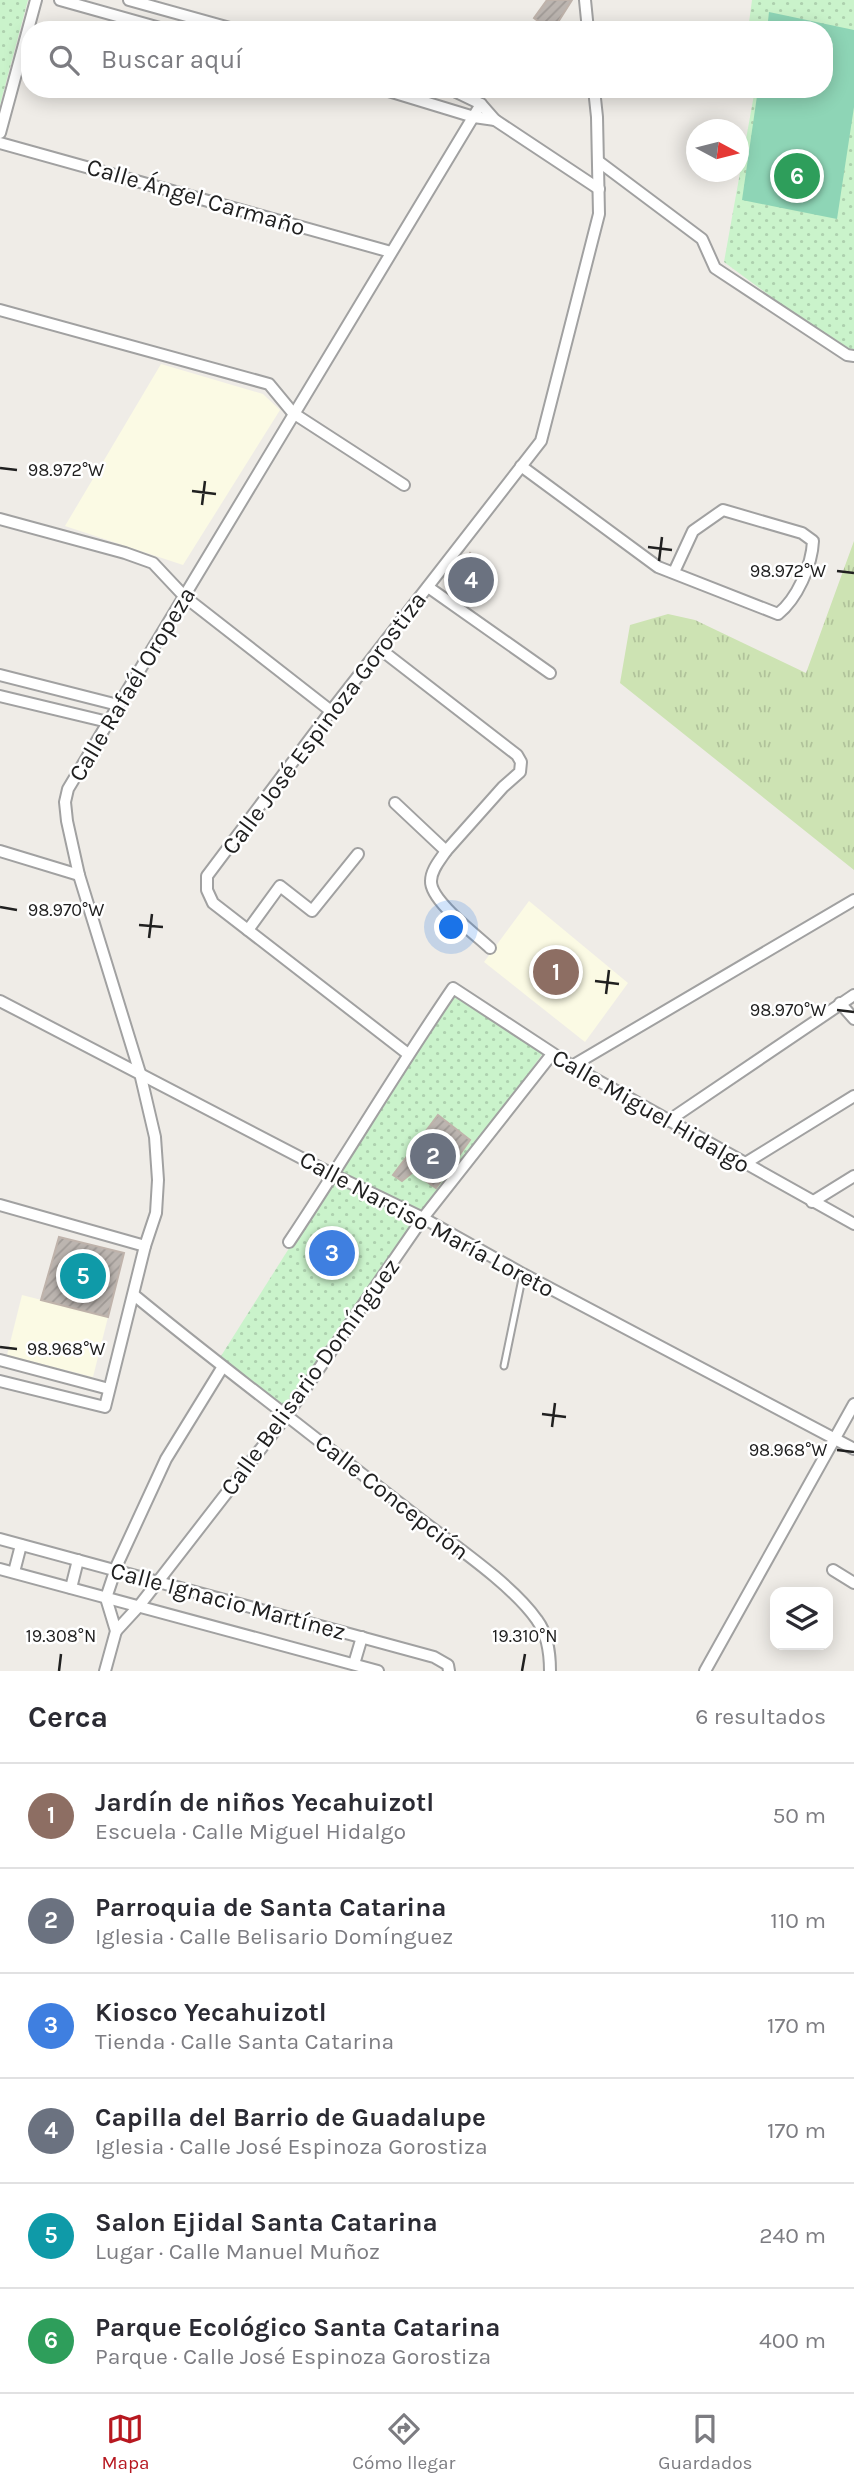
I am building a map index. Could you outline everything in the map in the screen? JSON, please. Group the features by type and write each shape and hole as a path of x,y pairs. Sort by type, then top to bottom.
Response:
{"street":[{"path":"30,21 36,0"},
{"path":"60,0 135,21"},
{"path":"129,0 205,21"},
{"path":"585,0 587,21"},
{"path":"0,134 21,56"},
{"path":"412,98 474,117 495,120"},
{"path":"469,98 481,104 495,120 599,189"},
{"name":"Calle José Espinoza Gorostiza","path":"408,1054 213,903 207,890 207,876 331,711 541,441 599,215 594,98"},
{"name":"Calle Rafaél Oropeza","path":"0,1381 105,1407 145,1246 156,1213 159,1180 155,1137 140,1073 79,875 65,802 68,789 481,104"},
{"name":"Calle Ángel Carmaño","path":"0,143 391,252"},
{"path":"598,161 702,239 715,268 847,355 854,356"},
{"path":"0,310 269,384 293,412 404,485"},
{"path":"522,466 658,568 778,614 788,606 812,557 813,541 802,533 723,510 693,531 674,572"},
{"path":"0,519 153,563 185,597 331,711"},
{"path":"428,587 550,673"},
{"path":"380,649 517,755 521,762 520,772 503,787 446,851 432,872 430,884 436,897 490,948"},
{"path":"0,675 118,705"},
{"path":"0,696 107,722"},
{"path":"395,803 446,851"},
{"path":"0,851 79,875"},
{"path":"248,930 280,886 312,911 358,854"},
{"path":"572,1066 854,900"},
{"name":"Calle Miguel Hidalgo","path":"408,1054 453,988 572,1066 854,1224"},
{"path":"668,1121 854,995"},
{"name":"Calle Narciso María Loreto","path":"0,1001 334,1175 423,1218 523,1274 854,1449"},
{"path":"840,1003 854,1019"},
{"path":"289,1242 334,1175 408,1054"},
{"name":"Calle Belisario Domínguez","path":"116,1631 158,1582 287,1415 423,1218 552,1054"},
{"path":"744,1164 854,1096"},
{"path":"811,1202 854,1176"},
{"path":"0,1205 145,1246"},
{"name":"Calle Concepción","path":"134,1295 222,1368 287,1415 486,1571 520,1601 537,1620 547,1639 550,1671"},
{"path":"0,1360 109,1389"},
{"path":"109,1670 116,1631 106,1598 114,1571 166,1459 222,1368"},
{"path":"705,1671 854,1404"},
{"name":"Calle Ignacio Martínez","path":"0,1539 434,1657 448,1665 449,1671"},
{"path":"14,1573 22,1545"},
{"path":"71,1588 78,1560"},
{"name":"Calle Ignacio Martínez","path":"0,1569 378,1671"},
{"path":"833,1570 854,1583"},
{"path":"354,1664 362,1637"}],"lane":[{"path":"504,1366 523,1274"}],"shaded area":[{"path":"161,364 263,394 280,410 183,565 65,526"},
{"path":"529,901 628,983 585,1042 484,962"},
{"path":"22,1295 108,1317 93,1377 7,1355"}],"green space":[{"path":"0,0 28,0 21,21 0,105"},
{"path":"752,0 854,0 854,354 847,353 724,262 738,182 749,182 749,122 753,98 833,98 833,21 749,21"},
{"path":"769,12 812,21 768,21"},
{"path":"833,26 854,30 854,107 837,219 742,200 745,182 749,182 749,151 757,98 833,98"},
{"path":"854,541 854,870 620,683 630,625 668,614 695,620 806,673"},
{"path":"454,989 545,1050 425,1222 337,1176"},
{"path":"334,1177 422,1222 281,1416 216,1364"}],"building":[{"path":"547,0 572,0 559,21 538,21 534,18"},
{"path":"470,553 493,576 474,605 449,583"},
{"path":"438,1115 470,1140 436,1188 413,1172 402,1181 393,1175"},
{"path":"59,1237 124,1253 108,1317 41,1300"},
{"path":"327,1246 337,1246 340,1254 336,1261 325,1261 323,1252"}],"place":[{"name":"Parque Ecológico Santa Catarina","path":"797,176"},
{"name":"Capilla del Barrio de Guadalupe","path":"471,580"},
{"name":"Jardín de niños Yecahuizotl","path":"556,972"},
{"name":"Parroquia de Santa Catarina","path":"433,1156"},
{"name":"Kiosco Yecahuizotl","path":"332,1253"},
{"name":"Salon Ejidal Santa Catarina","path":"83,1276"}]}
